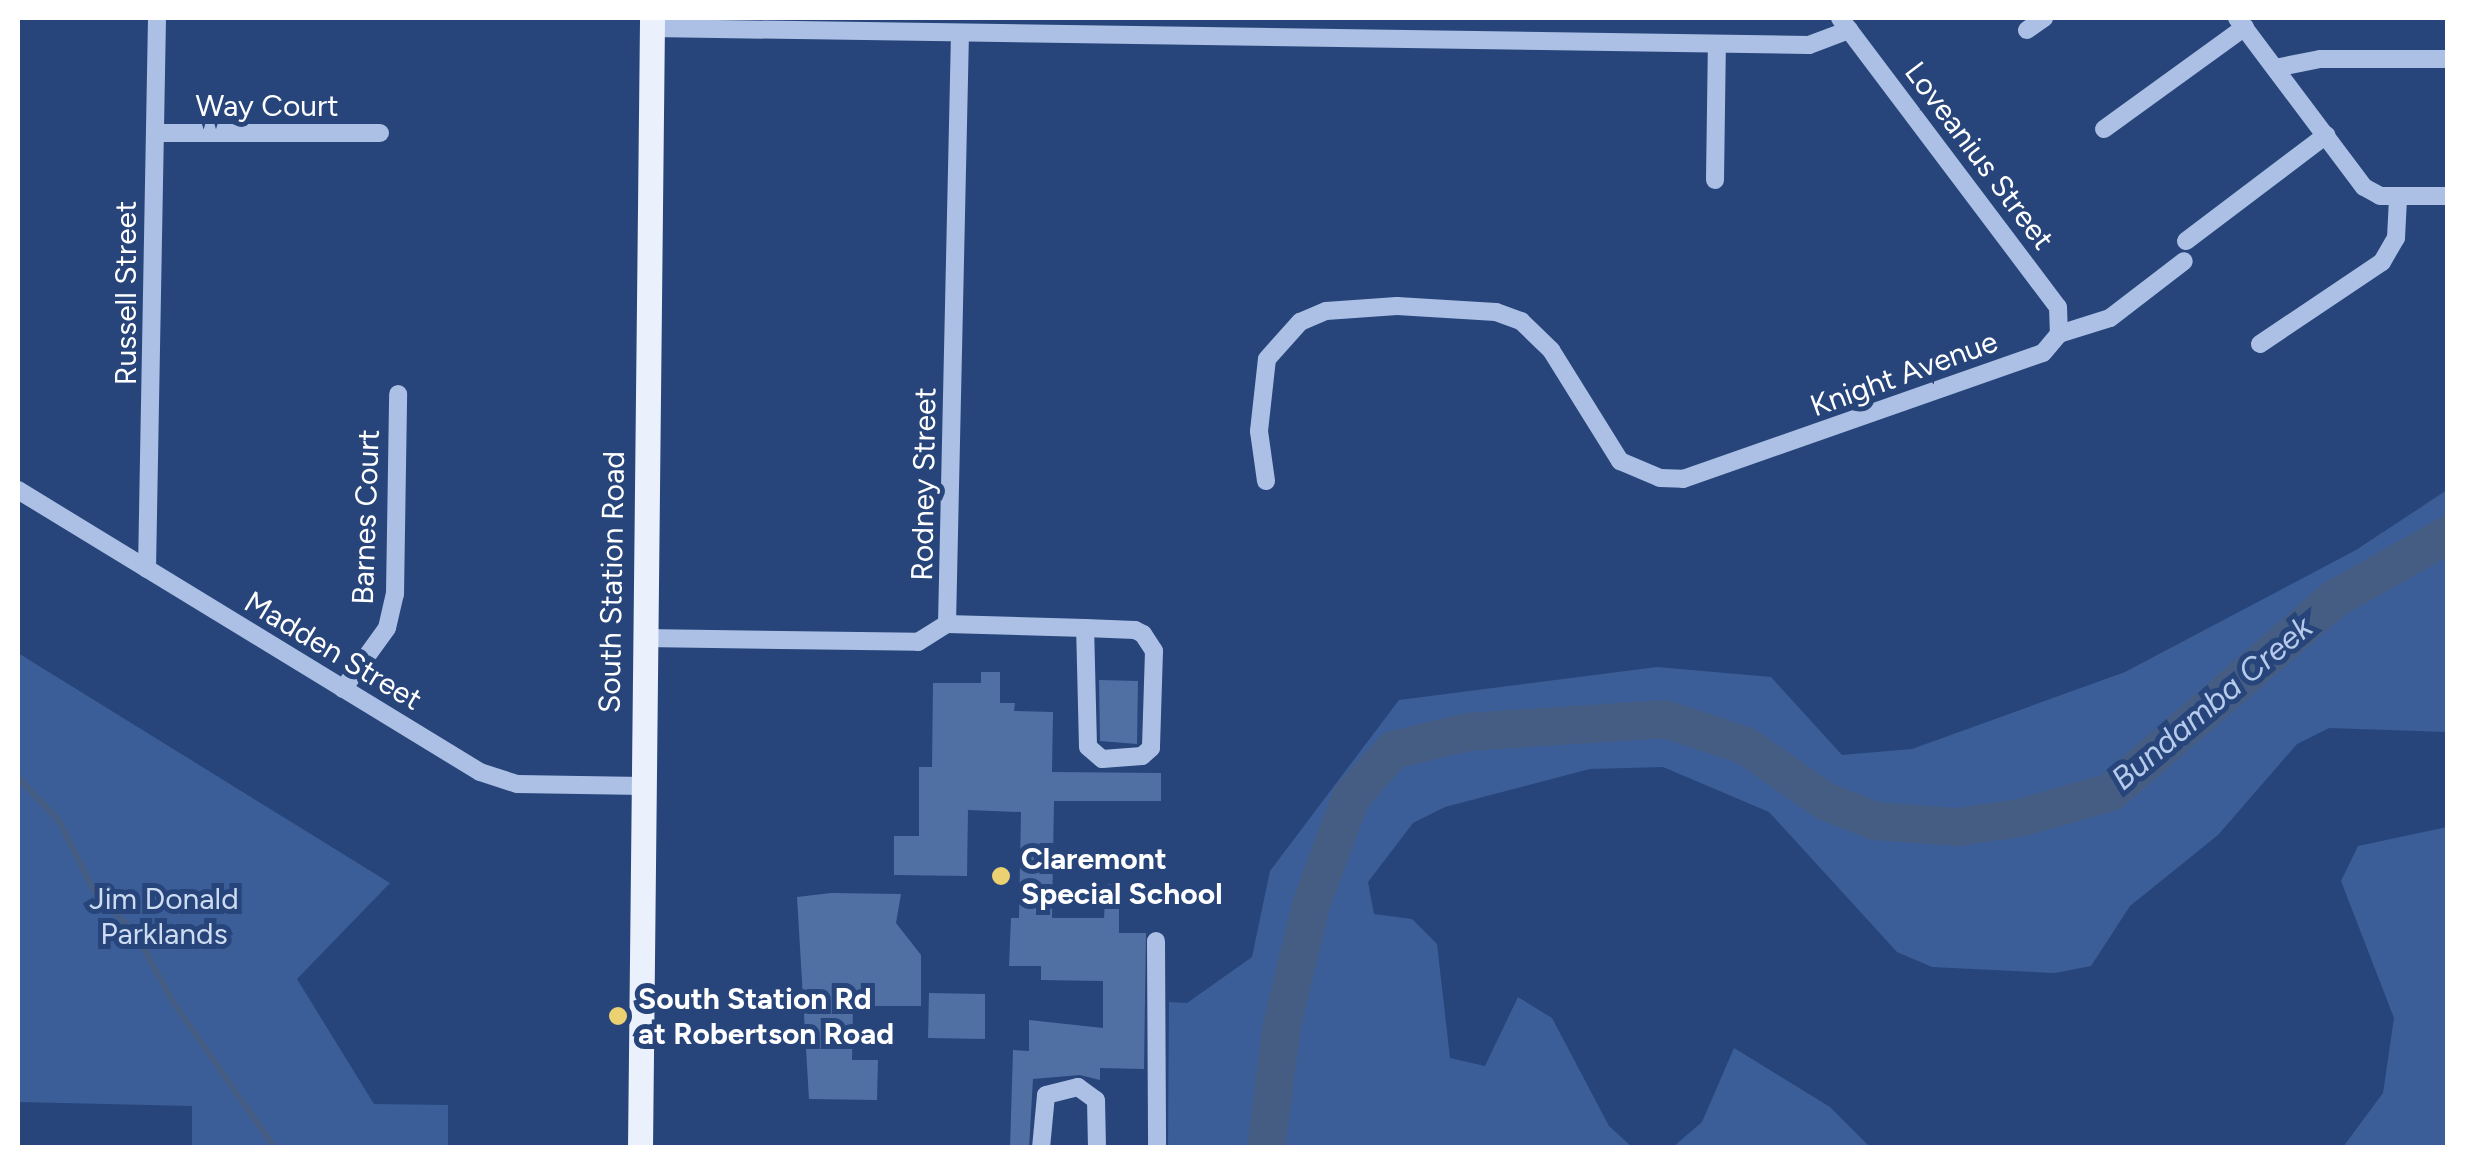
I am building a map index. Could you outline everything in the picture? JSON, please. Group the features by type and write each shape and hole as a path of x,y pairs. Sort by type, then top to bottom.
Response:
{"main road":[{"name":"South Station Road","path":"640,1148 652,23"}],"street":[{"name":"Russell Street","path":"147,569 157,18"},
{"path":"2028,30 2044,18"},
{"path":"2104,130 2241,22 2364,186 2398,198 2448,196"},
{"path":"652,23 960,34 1717,44 1825,44 1845,24"},
{"name":"Loveanius Street","path":"1845,24 2058,307 2060,334"},
{"name":"Rodney Street","path":"643,638 918,642 948,624 960,34"},
{"path":"1715,180 1717,44"},
{"path":"2275,68 2320,59 2448,59"},
{"name":"Way Court","path":"155,133 380,133"},
{"path":"2186,241 2326,135"},
{"path":"2260,344 2382,262 2396,238 2398,198"},
{"name":"Knight Avenue","path":"1266,481 1259,431 1267,359 1300,322 1354,306 1496,312 1521,322 1550,350 1620,461 1660,478 1712,473 2043,353 2060,334 2110,318 2184,262"},
{"name":"Barnes Court","path":"343,689 387,628 396,594 398,394"},
{"name":"Madden Street","path":"18,490 480,772 517,784 643,786"},
{"path":"948,624 1084,628 1135,630 1150,640 1151,748 1142,756 1102,759 1088,747 1084,628"},
{"path":"1156,940 1157,1148"},
{"path":"1041,1148 1046,1095 1078,1088 1096,1100 1097,1148"}],"green space":[{"path":"2447,490 2447,732 2329,728 2297,744 2218,835 2130,906 2091,966 2055,973 1932,967 1897,952 1769,812 1663,767 1590,769 1445,807 1413,823 1368,882 1374,914 1412,919 1437,944 1450,1058 1485,1066 1518,997 1552,1018 1609,1126 1632,1147 1168,1147 1169,1002 1187,1003 1252,957 1270,871 1399,700 1657,667 1771,677 1842,755 1912,749 2125,672 2356,550"},
{"name":"Jim Donald Parklands","path":"18,653 390,883 297,979 374,1104 448,1105 448,1147 192,1147 192,1106 18,1102"},
{"path":"2447,827 2447,1147 2343,1147 2383,1093 2394,1018 2341,881 2358,846"},
{"path":"1734,1048 1830,1107 1870,1147 1673,1147 1702,1122"}],"building":[{"path":"981,672 1000,672 1000,703 1015,703 1014,711 1053,712 1052,772 1161,773 1161,801 1054,801 1052,918 1104,918 1106,884 1119,884 1119,933 1146,933 1144,1069 1100,1068 1100,1080 1080,1075 1033,1079 1029,1148 1010,1148 1013,1050 1029,1051 1029,1020 1103,1028 1103,981 1041,980 1041,966 1009,966 1011,918 1019,918 1021,812 968,810 967,876 894,875 894,836 919,836 919,767 932,767 933,683 981,683"},
{"path":"1099,680 1138,681 1137,744 1100,741"},
{"path":"831,893 901,894 896,923 921,955 921,1006 853,1006 852,1060 878,1060 877,1100 809,1099 797,897"},
{"path":"929,993 985,994 985,1039 928,1038"}],"waterway":[{"name":"Bundamba Creek","path":"1266,1148 1282,1025 1311,905 1351,797 1393,750 1468,732 1665,719 1746,746 1825,801 1875,821 1958,827 2020,818 2111,792 2336,598 2448,535"},
{"path":"18,777 59,821 94,891 136,934 173,1002 275,1148"}],"place":[{"name":"Claremont Special School","path":"1001,876"},
{"name":"South Station Rd at Robertson Road","path":"618,1016"}]}
